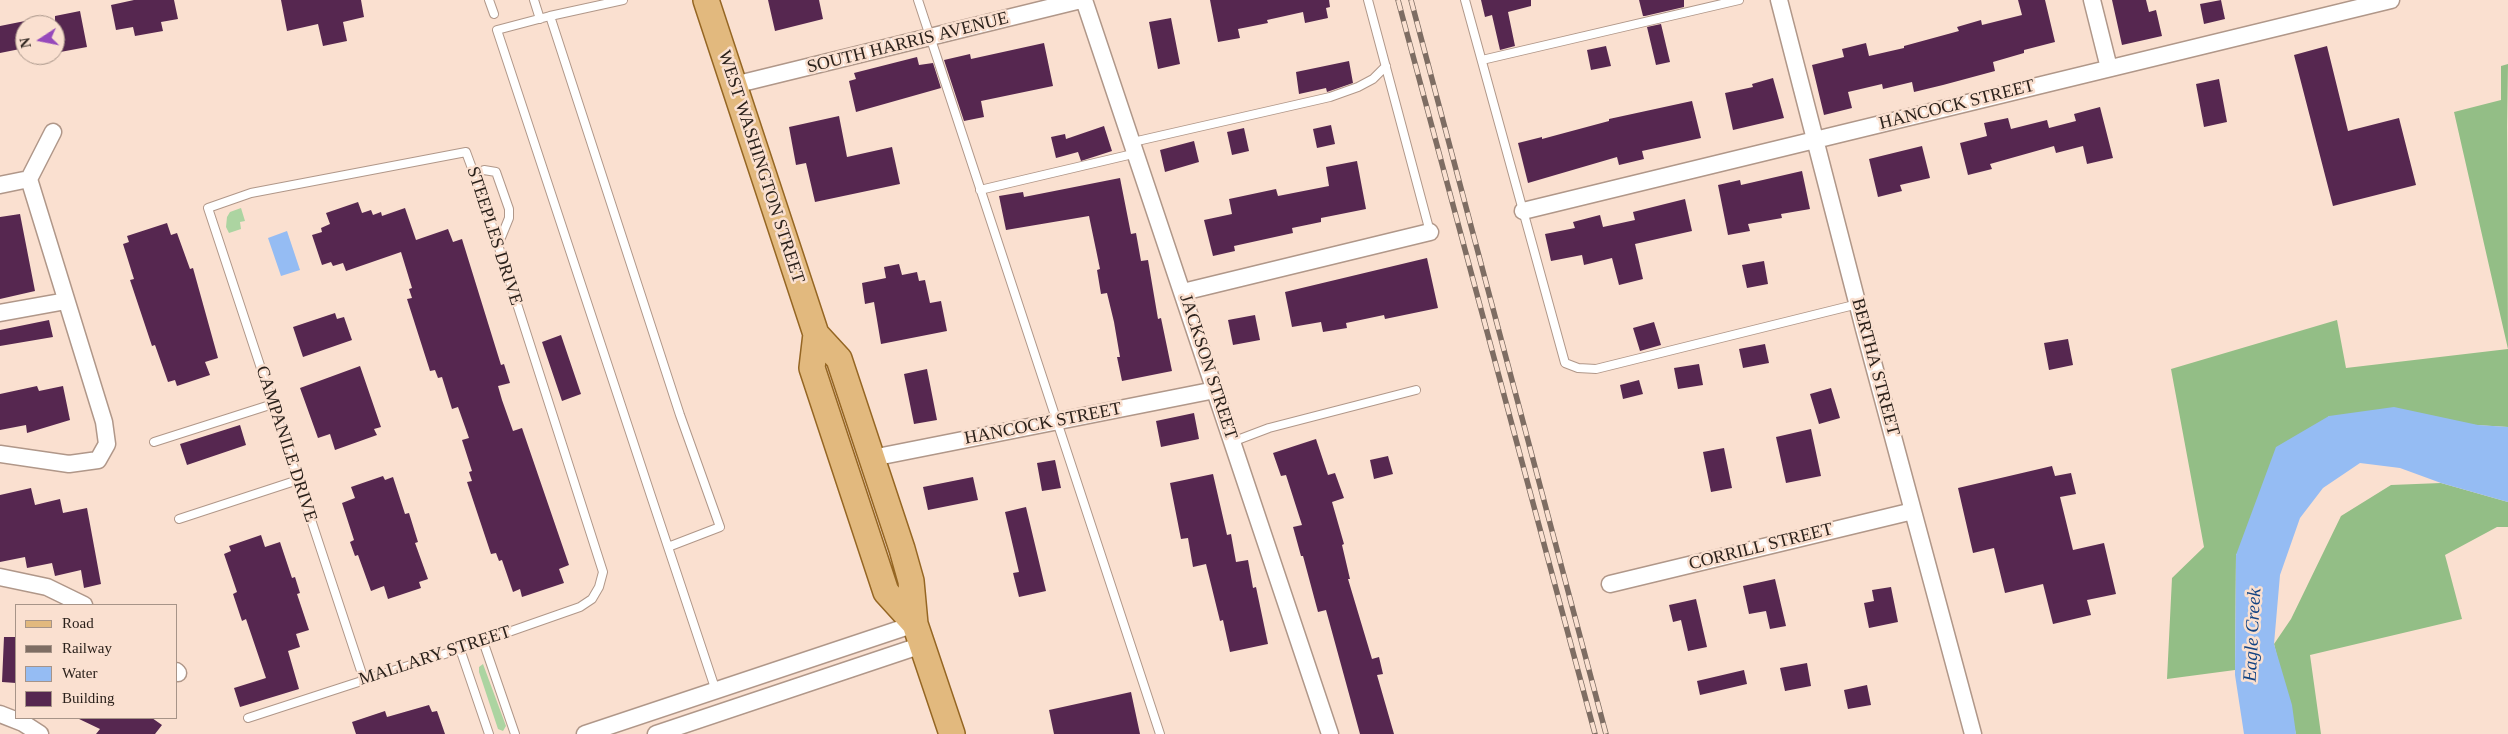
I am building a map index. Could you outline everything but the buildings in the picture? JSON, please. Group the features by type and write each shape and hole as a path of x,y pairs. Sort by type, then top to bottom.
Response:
{"main road":[{"name":"WEST WASHINGTON STREET","path":"706,0 816,334 839,359 911,581 918,635 952,734"},
{"name":"WEST WASHINGTON STREET","path":"816,334 812,368 886,592 918,635"}],"street":[{"name":"SOUTH HARRIS AVENUE","path":"734,85 1083,0"},
{"name":"JACKSON STREET","path":"1083,0 1135,148 1330,734"},
{"name":"BERTHA STREET","path":"1779,0 1973,734"},
{"path":"2092,0 2109,68"},
{"name":"HANCOCK STREET","path":"1523,211 2392,1"},
{"path":"0,454 69,464 98,460 107,444 104,422 29,179 53,132"},
{"path":"0,185 29,179"},
{"path":"1183,292 1430,232"},
{"path":"0,314 66,301"},
{"name":"HANCOCK STREET","path":"872,458 1215,390"},
{"name":"CORRILL STREET","path":"1610,584 1913,511"},
{"path":"0,577 47,587 82,604"},
{"path":"585,734 716,690 918,635"},
{"path":"656,734 918,635"},
{"path":"0,714 23,723 40,734"}],"lane":[{"path":"489,0 494,14"},
{"path":"534,0 540,19"},
{"path":"623,0 585,4 540,19 497,30 716,690"},
{"path":"918,0 1160,734"},
{"path":"1368,0 1430,232"},
{"path":"1465,0 1565,363 1578,368 1596,369 1858,304"},
{"path":"1482,60 1739,0"},
{"path":"550,16 680,414 720,527 668,547"},
{"path":"980,190 1330,97 1358,87 1373,79 1386,66"},
{"name":"STEEPLES DRIVE","path":"208,208 251,193 466,152 498,245 603,572"},
{"path":"474,175 484,170 496,172 510,209 509,218 498,245"},
{"name":"CAMPANILE DRIVE","path":"208,208 364,680"},
{"path":"1232,442 1269,428 1416,390"},
{"path":"154,442 273,404"},
{"path":"179,519 298,480"},
{"name":"MALLARY STREET","path":"248,718 460,649 580,607 592,599 599,587 603,572"},
{"path":"483,641 515,734"},
{"path":"460,649 489,734"}],"green space":[{"path":"2508,64 2508,349 2454,112 2501,100 2501,66"},
{"path":"241,208 245,221 240,222 241,229 229,233 226,227 227,217 230,212"},
{"path":"2337,320 2346,368 2508,349 2508,427 2329,416 2236,555 2235,670 2167,679 2172,578 2204,547 2171,369"},
{"path":"2441,483 2508,502 2508,527 2497,527 2445,555 2462,619 2310,655 2321,734 2296,734 2274,644 2291,619 2341,516 2391,485"},
{"path":"483,664 506,726 503,731 498,729 479,672 479,667"}],"water":[{"path":"287,231 300,270 281,276 268,238"},
{"name":"Eagle Creek","path":"2394,407 2478,425 2508,427 2508,502 2441,483 2400,468 2360,463 2323,488 2300,518 2280,575 2274,644 2292,705 2296,734 2244,734 2235,675 2236,555 2276,447 2329,416"}],"railway":[{"path":"1398,0 1595,734"},
{"path":"1411,0 1606,734"}]}
